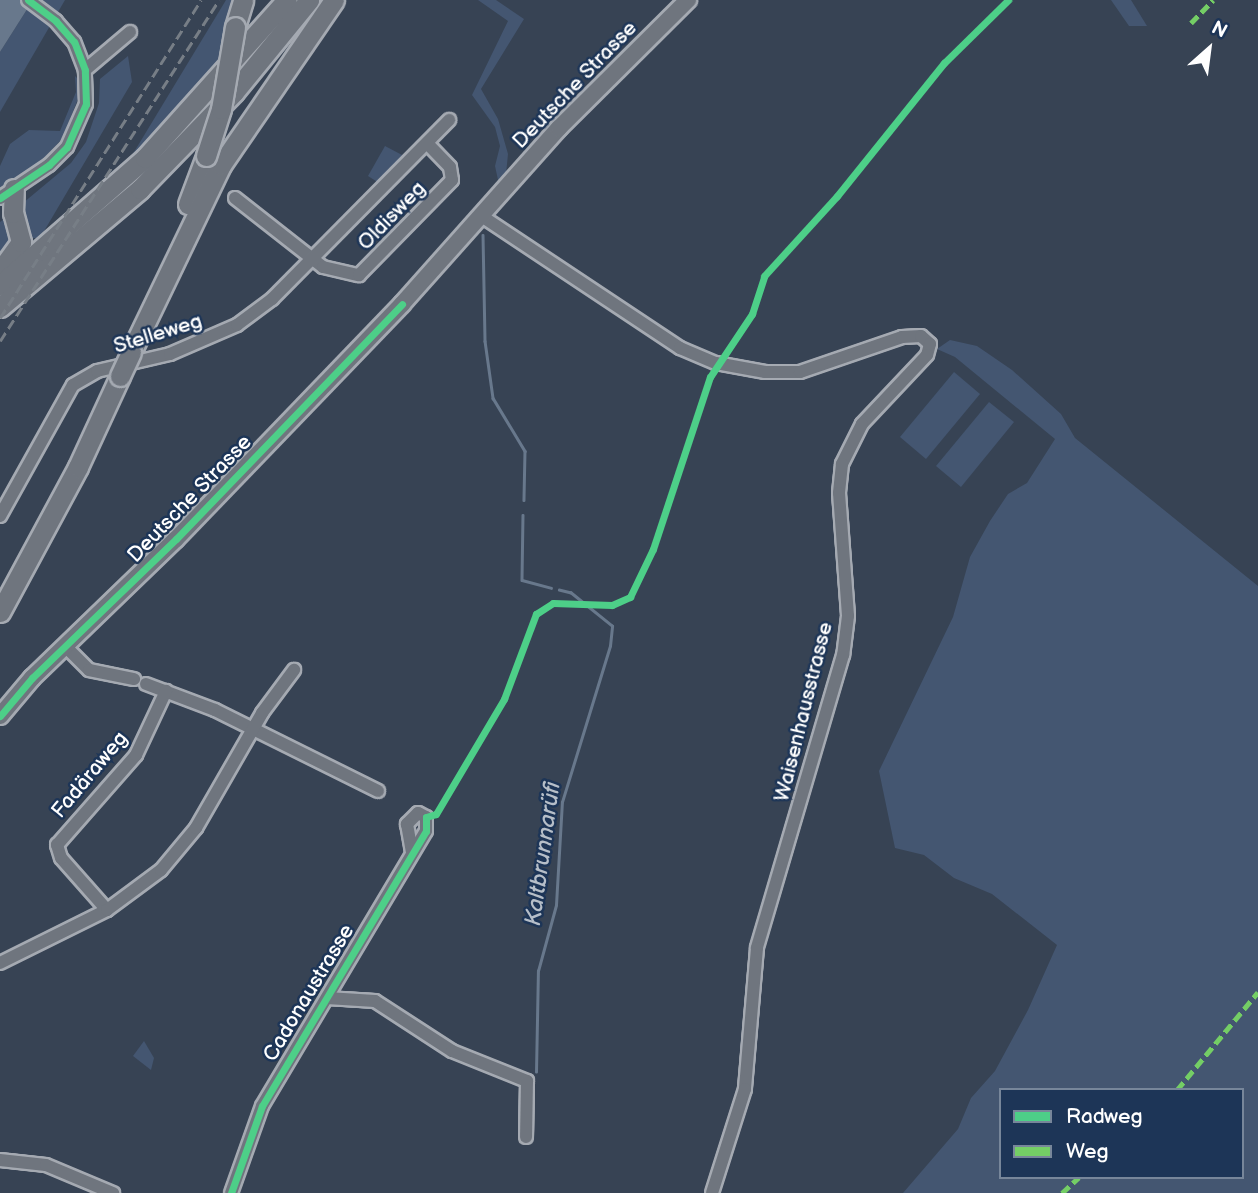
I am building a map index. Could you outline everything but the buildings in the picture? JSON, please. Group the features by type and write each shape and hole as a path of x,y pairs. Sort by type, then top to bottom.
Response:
{"highway":[{"path":"0,612 78,467 145,319 221,109 235,27 243,0"},
{"path":"0,285 145,158 288,0"},
{"path":"0,307 139,189 234,92 309,0"},
{"path":"145,319 221,165 334,0"},
{"path":"0,271 21,242 7,216 7,193"}],"main road":[{"name":"Deutsche Strasse","path":"0,716 65,646 176,539 483,217 559,128 688,0"}],"street":[{"path":"7,193 49,165 73,138 86,104 85,70 61,25 28,0"},
{"path":"85,70 130,32"},
{"name":"Stelleweg","path":"0,516 72,385 97,371 170,354 221,334 272,299 449,120"},
{"name":"Oldisweg","path":"313,257 323,267 363,274 452,180 450,167 427,143"},
{"path":"235,198 313,257"},
{"name":"Waisenhausstrasse","path":"483,217 680,348 716,363 753,371 800,372 902,337 922,336 930,344 927,355 862,424 842,464 839,493 848,616 843,655 757,948 745,1089 712,1193"},
{"path":"65,646 89,670 140,681 166,691 254,730 378,791"},
{"path":"0,963 107,910 145,884 176,854 294,670"},
{"name":"Fadäraweg","path":"107,910 61,858 58,843 135,755 166,691"},
{"name":"Cadonaustrasse","path":"231,1193 262,1106 412,853"},
{"path":"327,998 375,1001 452,1051 527,1081 526,1137"},
{"path":"0,1160 46,1165 113,1193"}],"shaded area":[{"path":"0,0 33,0 0,52"},
{"path":"33,0 65,0 0,112 0,52"},
{"path":"226,0 236,0 218,63 131,157"},
{"path":"478,0 496,0 524,19 481,89 498,119 508,154 505,184 500,189 495,166 500,146 495,127 472,95 508,21"},
{"path":"1111,0 1131,0 1147,26 1129,26"},
{"path":"128,56 132,82 40,238 32,238 23,203 71,163 86,142 99,103 100,79"},
{"path":"75,76 79,80 78,99 62,139 41,161 0,189 0,166 10,144 29,130 60,131 76,92"},
{"path":"385,146 404,156 379,183 368,176"},
{"path":"4,219 11,243 0,258 0,222"},
{"path":"950,340 977,346 1012,370 1061,414 1075,438 1258,586 1258,1193 903,1193 958,1129 971,1098 995,1071 1028,1010 1057,945 992,894 954,878 924,855 895,848 879,771 953,617 970,557 1008,494 1027,483 1055,439 955,357 937,349"},
{"path":"954,372 980,394 926,459 900,437"},
{"path":"989,402 1014,422 961,487 936,466"},
{"path":"144,1041 154,1058 151,1070 133,1056"}],"waterway":[{"name":"Kaltbrunnarüfi","path":"483,235 485,341 493,398 525,451 524,500"},
{"name":"Kaltbrunnarüfi","path":"523,515 522,580 551,588"},
{"name":"Kaltbrunnarüfi","path":"536,1072 538,971 556,905 562,802 610,646 612,626 571,593 559,590"}],"railway":[{"path":"0,318 201,0"},
{"path":"0,341 219,0"}],"marked path":[{"path":"1191,23 1213,0"},
{"path":"1179,1088 1258,992"},
{"path":"1062,1193 1077,1179"}],"cycle path":[{"path":"0,198 49,165 67,147 86,104 85,70 74,42 56,21 28,0"},
{"path":"231,1193 262,1106 426,831 426,817 436,814 504,699 536,614 553,603 612,605 630,597 653,549 710,377 752,314 764,276 837,196 944,63 1008,0"},
{"path":"0,716 32,678 176,539 402,304"}]}
